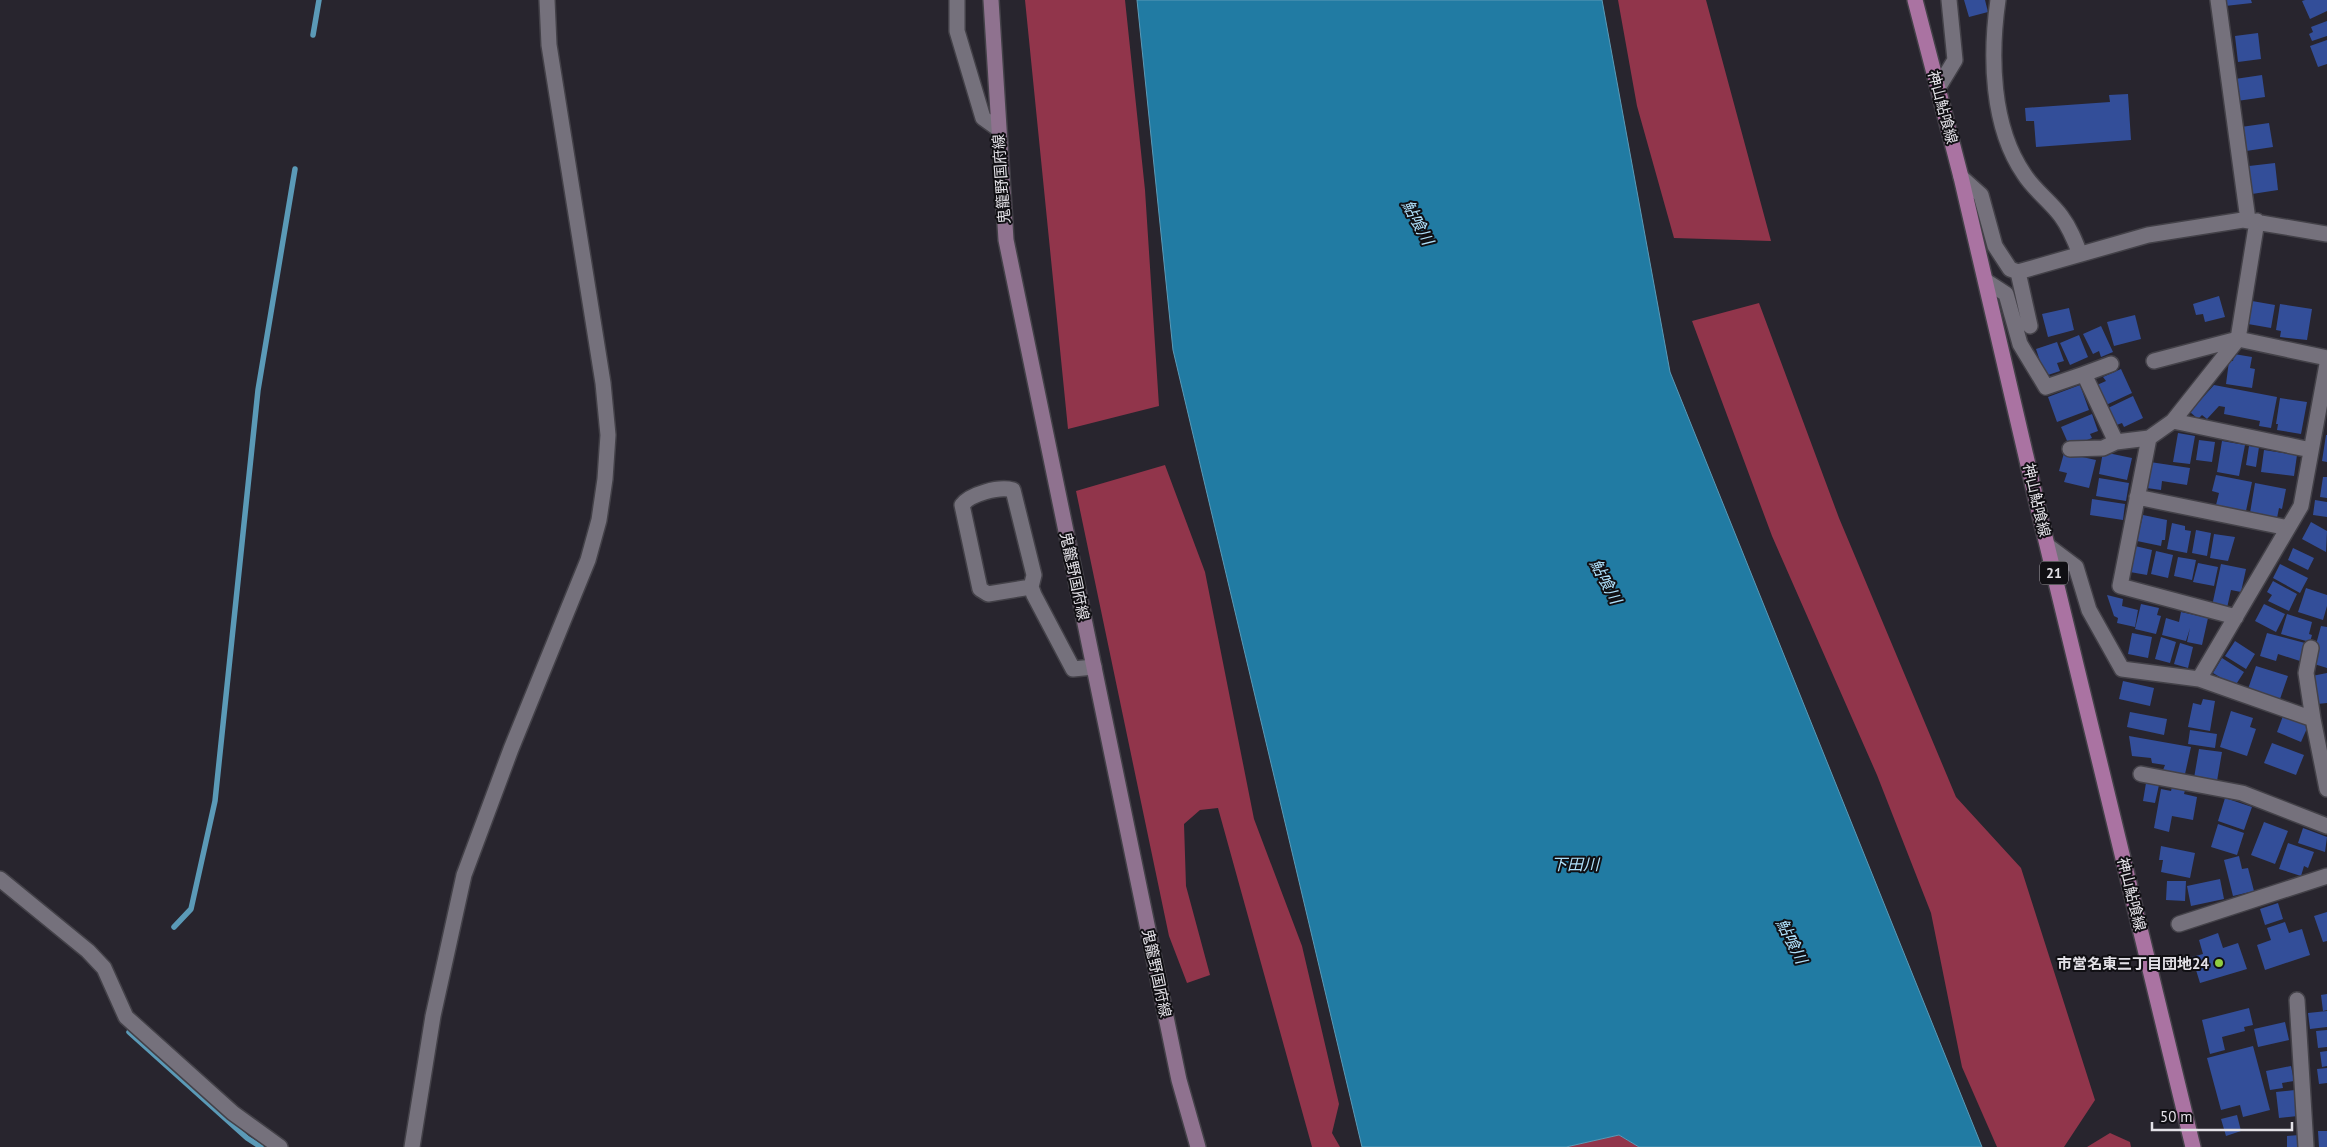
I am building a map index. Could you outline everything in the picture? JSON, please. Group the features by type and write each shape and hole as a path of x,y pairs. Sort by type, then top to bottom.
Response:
{"main road":[{"name":"鬼籠野国府線","path":"991,0 997,128 1006,240 1179,1080 1198,1147"},
{"name":"神山鮎喰線","path":"1915,0 1961,177 2193,1147"}],"street":[{"path":"412,1147 434,1016 464,875 511,749 588,560 600,520 605,479 608,435 603,383 551,54 547,0"},
{"path":"957,0 957,31 983,118 997,128"},
{"path":"1938,88 1955,60 1949,0"},
{"path":"1998,0 1994,44 1999,103 2006,136 2022,172 2032,186 2062,217 2071,232 2080,254"},
{"path":"2070,449 2102,448 2116,442 2149,438 2173,421 2238,339 2253,220 2218,0"},
{"path":"1961,177 1981,195 1995,246 2010,269 2018,272 2148,235 2253,220 2327,234"},
{"path":"2018,272 2030,326"},
{"path":"1986,281 2006,294 2020,344 2046,387 2111,364"},
{"path":"2154,361 2238,339 2327,358"},
{"path":"2199,680 2301,506 2327,364"},
{"path":"2084,374 2116,442"},
{"path":"2173,421 2311,450"},
{"path":"2149,438 2120,586 2236,617"},
{"path":"1031,587 988,594 980,590 962,505 966,499 1004,488 1013,490 1034,575 1031,587 1073,669 1094,667"},
{"path":"2138,497 2288,528"},
{"path":"2048,546 2076,567 2089,610 2122,669 2199,680 2312,720"},
{"path":"2311,648 2306,673 2312,720 2327,789"},
{"path":"2141,774 2242,793 2327,826"},
{"path":"2179,924 2327,876"},
{"path":"0,879 88,951 104,968 126,1017 233,1113 280,1147"},
{"path":"2297,1000 2306,1147"}],"shaded area":[{"path":"1025,0 1125,0 1145,190 1159,406 1068,429"},
{"path":"1618,0 1706,0 1771,241 1674,238 1637,106"},
{"path":"1759,303 1839,518 1956,797 2021,868 2095,1100 2064,1147 1997,1147 1962,1067 1931,913 1877,775 1772,536 1692,321"},
{"path":"1165,465 1205,572 1254,819 1302,946 1339,1104 1332,1133 1340,1147 1312,1147 1218,808 1200,810 1184,824 1186,886 1210,975 1187,983 1169,936 1076,491"},
{"path":"2110,1133 2130,1142 2131,1147 2087,1147"},
{"path":"1619,1135 1639,1147 1566,1147"}],"water":[{"name":"下田川","path":"1137,0 1602,0 1670,372 1982,1147 1639,1147 1619,1135 1566,1147 1362,1147 1173,350"}],"building":[{"path":"1964,0 1985,0 1988,12 1969,17"},
{"path":"2225,0 2251,0 2252,3 2225,6"},
{"path":"2327,0 2327,11 2310,19 2302,1"},
{"path":"2327,21 2327,36 2312,41 2309,34 2313,32 2311,27"},
{"path":"2258,33 2261,59 2238,62 2235,36"},
{"path":"2327,40 2327,64 2318,67 2310,46"},
{"path":"2262,75 2265,97 2237,101 2235,79"},
{"path":"2128,94 2131,140 2036,147 2034,121 2026,121 2025,108 2110,102 2109,95"},
{"path":"2269,123 2273,147 2246,151 2241,127"},
{"path":"2275,163 2278,190 2252,194 2249,166"},
{"path":"2219,296 2225,317 2205,322 2203,314 2196,315 2193,304"},
{"path":"2252,301 2275,305 2271,328 2248,324"},
{"path":"2280,304 2312,309 2307,340 2280,337 2281,331 2276,330"},
{"path":"2069,308 2074,330 2048,337 2042,314"},
{"path":"2135,315 2141,339 2114,346 2107,322"},
{"path":"2101,326 2113,352 2101,357 2099,351 2093,354 2083,334"},
{"path":"2079,335 2088,357 2070,365 2060,343"},
{"path":"2057,342 2064,361 2057,363 2060,371 2045,376 2036,349"},
{"path":"2234,354 2252,357 2250,368 2255,369 2252,388 2226,384 2229,361 2233,361"},
{"path":"2121,369 2132,393 2106,405 2097,385 2106,381 2103,377"},
{"path":"2080,385 2089,410 2057,422 2048,397"},
{"path":"2214,385 2277,397 2271,428 2259,426 2260,421 2224,414 2225,407 2219,406 2207,419 2202,415 2198,419 2190,412"},
{"path":"2133,396 2143,418 2124,427 2122,423 2114,426 2106,409"},
{"path":"2280,398 2307,402 2301,434 2277,430 2278,424 2276,424"},
{"path":"2092,414 2098,431 2090,434 2092,438 2077,444 2076,440 2068,443 2061,427"},
{"path":"2178,433 2195,436 2190,464 2173,462"},
{"path":"2327,435 2327,462 2322,461"},
{"path":"2199,440 2215,442 2212,462 2196,460"},
{"path":"2222,441 2245,445 2239,476 2217,472"},
{"path":"2249,446 2259,447 2256,467 2246,465"},
{"path":"2264,450 2297,455 2294,476 2261,472"},
{"path":"2103,452 2132,458 2127,480 2099,474"},
{"path":"2064,453 2096,460 2089,488 2064,482 2067,473 2059,471"},
{"path":"2150,462 2190,468 2187,485 2162,481 2161,490 2147,488"},
{"path":"2216,475 2252,482 2246,511 2216,505 2219,493 2212,491"},
{"path":"2323,477 2327,477 2327,498 2320,497"},
{"path":"2099,478 2129,483 2126,501 2096,496"},
{"path":"2255,483 2286,489 2282,509 2279,508 2277,518 2250,513"},
{"path":"2092,499 2125,504 2123,520 2090,515"},
{"path":"2315,500 2327,502 2327,517 2313,515"},
{"path":"2143,515 2167,520 2165,540 2162,540 2161,546 2137,541"},
{"path":"2311,522 2327,531 2326,552 2302,539"},
{"path":"2172,523 2185,526 2185,530 2191,531 2187,553 2167,549"},
{"path":"2196,530 2211,533 2207,556 2192,553"},
{"path":"2214,534 2235,537 2228,561 2210,558"},
{"path":"2135,546 2152,550 2147,575 2130,572"},
{"path":"2293,548 2314,558 2308,570 2288,560"},
{"path":"2156,551 2173,555 2168,578 2151,574"},
{"path":"2178,557 2196,560 2192,580 2174,576"},
{"path":"2198,563 2218,567 2214,586 2193,582"},
{"path":"2221,564 2246,569 2241,592 2231,590 2227,608 2212,606"},
{"path":"2280,564 2308,578 2300,593 2273,578"},
{"path":"2273,581 2297,594 2289,611 2268,601 2272,595 2267,592"},
{"path":"2306,588 2327,595 2327,606 2323,620 2298,612"},
{"path":"2107,595 2123,599 2122,606 2138,610 2135,627 2117,623 2118,618 2114,616"},
{"path":"2141,604 2159,608 2157,615 2161,616 2156,634 2135,629"},
{"path":"2264,604 2285,614 2276,632 2255,621"},
{"path":"2181,612 2208,618 2202,645 2187,642 2190,628 2186,641 2162,635 2166,618 2179,622"},
{"path":"2287,614 2312,622 2309,634 2312,635 2310,642 2281,634"},
{"path":"2321,626 2327,627 2327,668 2311,663"},
{"path":"2132,633 2152,637 2148,658 2128,654"},
{"path":"2267,633 2305,643 2300,661 2278,654 2276,661 2260,656"},
{"path":"2161,637 2176,642 2170,663 2155,659"},
{"path":"2235,641 2255,654 2246,669 2225,656"},
{"path":"2180,643 2193,647 2188,668 2174,664"},
{"path":"2222,658 2244,672 2235,686 2213,673"},
{"path":"2256,666 2288,676 2280,699 2248,689"},
{"path":"2327,673 2327,703 2317,704 2312,676"},
{"path":"2123,681 2154,688 2150,706 2119,699"},
{"path":"2203,699 2215,701 2210,731 2188,727 2193,703 2201,705"},
{"path":"2231,711 2253,718 2250,727 2256,729 2247,756 2220,747"},
{"path":"2130,712 2167,719 2164,735 2127,727"},
{"path":"2283,716 2308,726 2301,742 2277,732"},
{"path":"2190,730 2217,734 2215,748 2188,744"},
{"path":"2129,736 2191,747 2185,774 2163,770 2165,765 2152,763 2151,758 2132,756"},
{"path":"2272,743 2304,755 2296,775 2264,763"},
{"path":"2199,749 2222,752 2217,781 2194,778"},
{"path":"2146,783 2159,785 2155,803 2143,801"},
{"path":"2172,787 2185,790 2184,794 2197,797 2193,820 2172,816 2169,832 2154,828 2161,789 2171,791"},
{"path":"2225,798 2252,807 2244,830 2218,821"},
{"path":"2264,822 2288,831 2275,864 2251,855"},
{"path":"2218,824 2244,833 2237,855 2211,847"},
{"path":"2303,828 2327,837 2325,852 2298,843"},
{"path":"2288,843 2314,852 2308,868 2304,866 2301,876 2279,869"},
{"path":"2161,846 2195,853 2190,878 2161,872 2163,860 2159,860"},
{"path":"2239,856 2242,869 2248,868 2254,891 2233,896 2224,860"},
{"path":"2220,879 2224,899 2191,906 2187,886"},
{"path":"2167,881 2186,881 2185,901 2166,900"},
{"path":"2278,903 2283,919 2265,925 2260,909"},
{"path":"2327,912 2327,941 2323,942 2314,916"},
{"path":"2285,922 2289,933 2302,929 2310,955 2265,970 2257,945 2271,940 2267,928"},
{"name":"市営名東三丁目団地24","path":"2218,933 2223,948 2238,943 2247,969 2200,983 2192,957 2203,954 2199,940"},
{"path":"2327,994 2327,1010 2323,1011 2321,995"},
{"path":"2249,1008 2253,1025 2244,1027 2245,1031 2222,1037 2225,1050 2210,1054 2202,1020"},
{"path":"2327,1011 2327,1027 2310,1029 2308,1013"},
{"path":"2285,1022 2289,1040 2258,1047 2254,1029"},
{"path":"2327,1030 2327,1047 2318,1048 2316,1031"},
{"path":"2253,1046 2270,1110 2243,1117 2240,1105 2221,1110 2207,1058"},
{"path":"2327,1051 2327,1066 2322,1067 2320,1052"},
{"path":"2291,1066 2294,1081 2282,1083 2283,1088 2270,1090 2266,1071"},
{"path":"2327,1068 2327,1083 2319,1084 2317,1069"},
{"path":"2295,1090 2298,1116 2279,1118 2276,1092"},
{"path":"2237,1115 2241,1131 2226,1136 2221,1119"},
{"path":"2318,1131 2327,1131 2327,1147 2319,1147"},
{"path":"2299,1135 2300,1147 2287,1147 2287,1136"}],"waterway":[{"path":"313,35 319,0"},
{"path":"174,927 191,909 215,801 258,390 295,169"},
{"path":"129,1032 247,1138 261,1147"}],"place":[{"name":"市営名東三丁目団地24","path":"2219,963"}],"water label":[{"name":"鮎喰川","path":"1418,222"},
{"name":"鮎喰川","path":"1606,581"},
{"name":"鮎喰川","path":"1792,941"}]}
